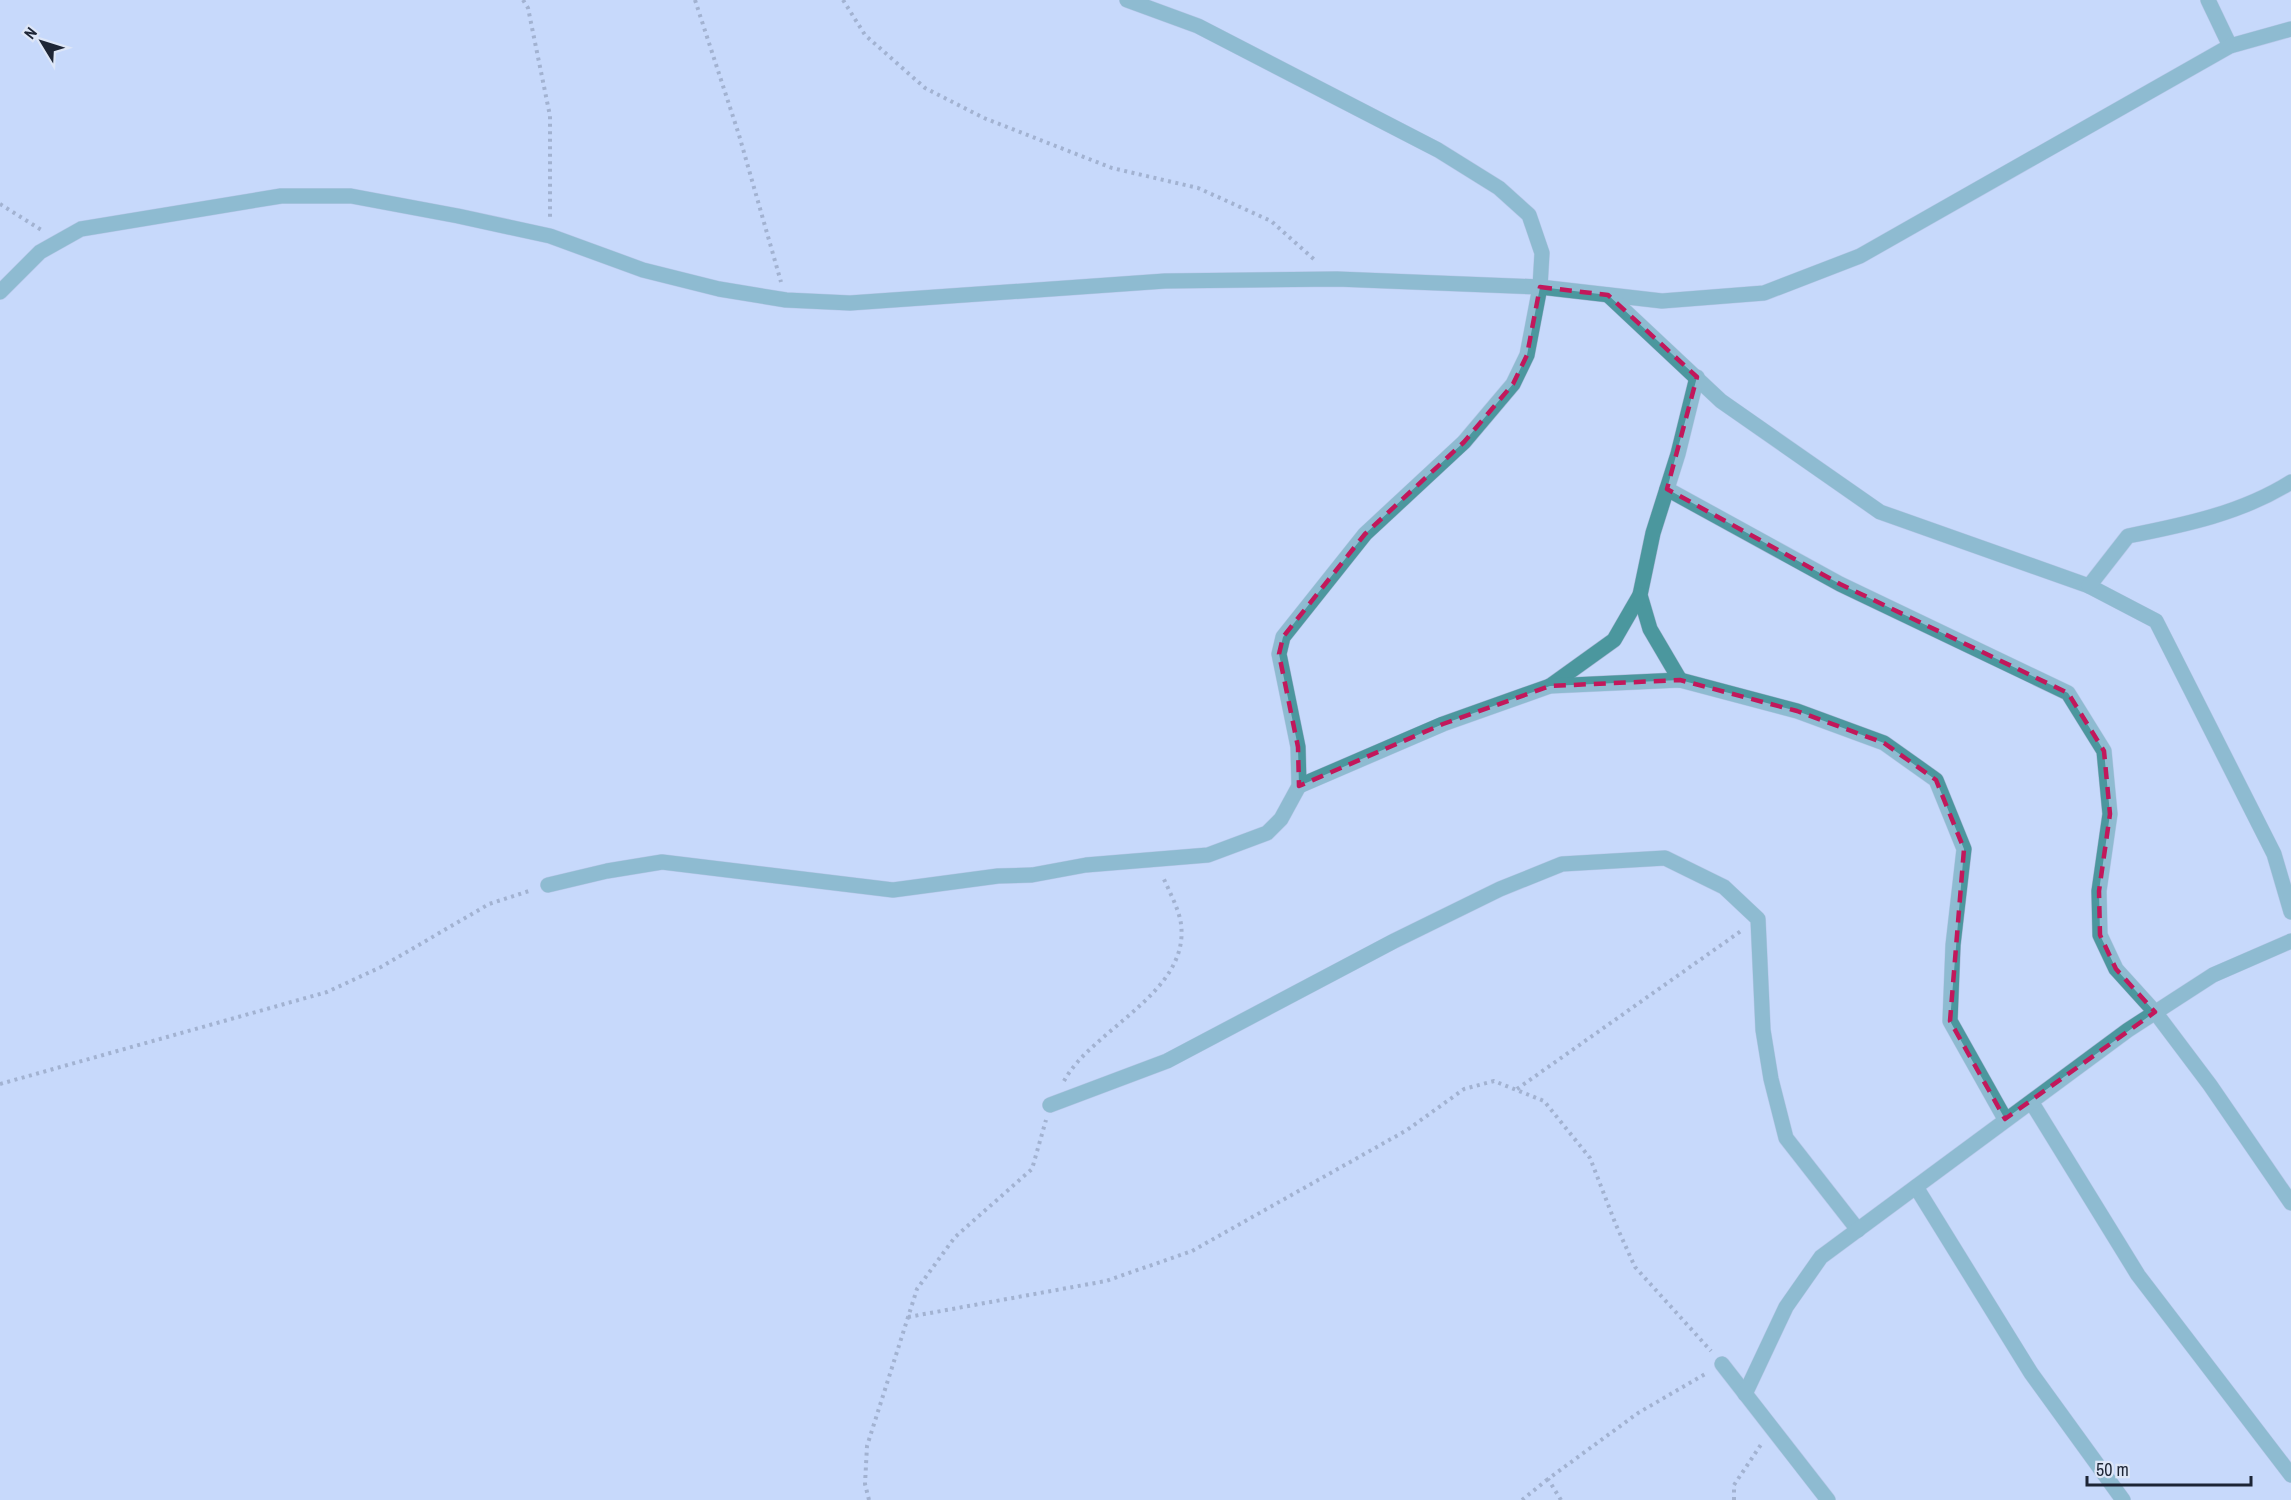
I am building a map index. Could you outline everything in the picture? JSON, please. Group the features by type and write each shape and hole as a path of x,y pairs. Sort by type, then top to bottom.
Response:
{"street":[{"path":"548,885 607,871 662,862 893,890 998,876 1032,875 1086,865 1157,861 1208,855 1267,833 1281,819 1299,786 1298,747 1279,654 1284,637 1365,534 1464,442 1513,384 1527,355 1540,287 1542,254 1529,215 1499,188 1438,150 1198,26 1127,0"},
{"path":"2208,0 2230,46"},
{"path":"0,292 22,266 58,240 81,229 281,196 351,196 550,236 643,270 719,289 786,300 850,303 1165,281 1337,279 1540,287 1662,301 1764,293 1860,256 2230,46 2291,29"},
{"path":"1608,295 1721,401 1880,512 2089,585 2156,621 2274,854 2291,912"},
{"path":"1299,786 1443,724 1550,686 1614,640 1640,595 1653,533 1667,489 1696,377"},
{"path":"2089,585 2128,536 2192,523 2244,506 2265,499 2291,482"},
{"path":"1667,489 1840,584 2068,693 2104,751 2110,814 2099,891 2100,935 2115,969 2155,1012 2291,1203"},
{"path":"1640,595 1650,629 1680,680"},
{"path":"1550,686 1680,680 1797,711 1884,743 1936,780 1964,849 1953,945 1950,1021 2005,1119"},
{"path":"1050,1105 1167,1061 1394,941 1500,889 1562,864 1665,858 1724,887 1758,919 1763,1030 1771,1079 1786,1138 1858,1230"},
{"path":"1745,1394 1786,1307 1821,1257 2005,1119 2032,1102 2155,1012 2213,975 2291,941"},
{"path":"2032,1102 2138,1275 2291,1474"},
{"path":"1916,1187 2031,1373 2123,1500"},
{"path":"1722,1364 1828,1500"}],"path":[{"path":"523,0 528,8 550,116 550,236"},
{"path":"695,0 739,135 786,300"},
{"path":"843,0 865,35 925,88 984,118 1112,168 1198,188 1271,221 1337,279"},
{"path":"0,204 58,240"},
{"path":"869,1500 865,1484 867,1446 917,1289 955,1237 1032,1169 1050,1105 1071,1068 1098,1039 1141,1006 1165,978 1179,951 1181,924 1157,861"},
{"path":"0,1084 327,992 381,967 489,904 548,885"},
{"path":"1517,1090 1758,919"},
{"path":"908,1317 1106,1281 1192,1251 1407,1130 1464,1089 1494,1081 1544,1101 1590,1158 1635,1267 1722,1364 1638,1413 1522,1500"},
{"path":"1734,1500 1734,1485 1772,1428"},
{"path":"1548,1479 1561,1500"}],"highlighted area":[{"path":"1540,287 1608,295 1697,377 1667,489 1840,584 2068,693 2104,751 2110,814 2099,891 2100,935 2116,969 2155,1012 2005,1119 1950,1021 1964,849 1936,780 1884,743 1797,711 1680,680 1550,686 1443,724 1299,786 1298,747 1279,654 1283,637 1365,534 1464,442 1513,384 1527,355"}]}
